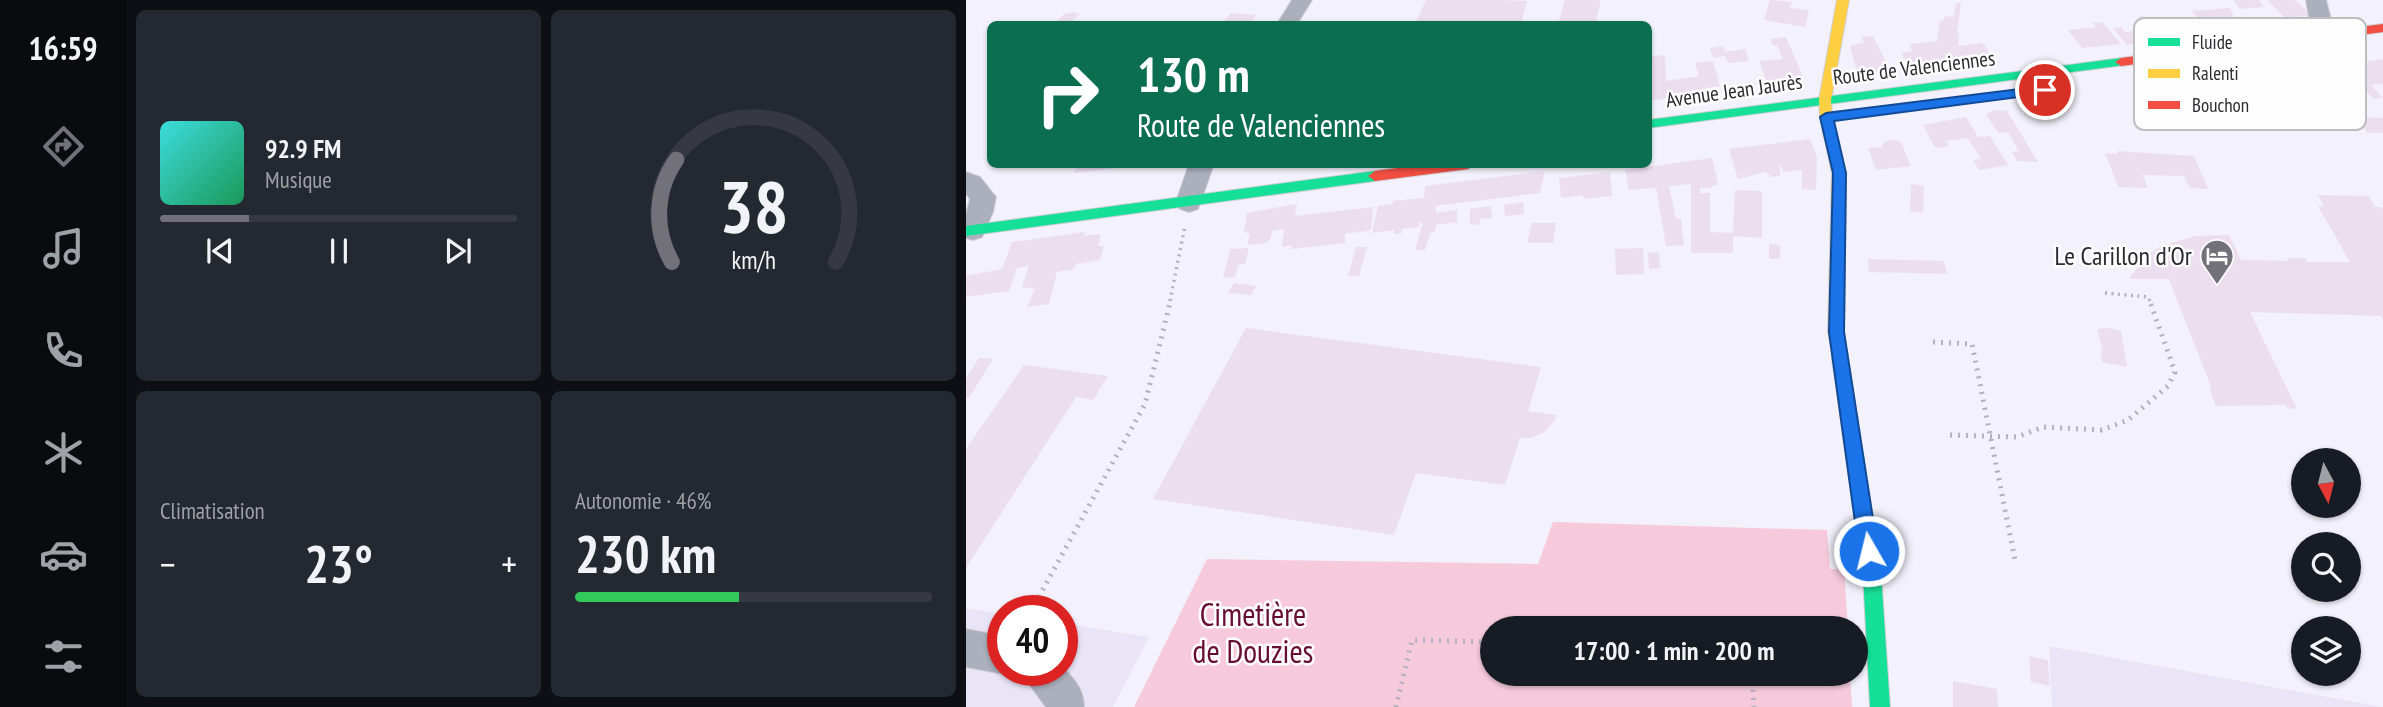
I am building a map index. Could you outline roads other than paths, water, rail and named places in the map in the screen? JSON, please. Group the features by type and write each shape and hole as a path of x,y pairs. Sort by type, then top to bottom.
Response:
{"main road":[{"path":"1843,0 1820,118 1839,173 1836,332 1872,574 1880,707"},
{"name":"Route de Valenciennes","path":"2366,36 2383,28"},
{"name":"Route de Valenciennes","path":"1825,100 2134,69"},
{"name":"Avenue Jean Jaurès","path":"1652,123 1825,100"},
{"path":"1716,115 1721,131"},
{"name":"Avenue Jean Jaurès","path":"1673,137 1820,118"},
{"path":"971,222 1195,184 1318,168"},
{"path":"1195,184 1413,168"}],"street":[{"path":"1289,21 1302,0"},
{"path":"2316,0 2320,18"},
{"path":"966,181 983,197 971,222"},
{"path":"966,648 987,652"},
{"path":"1055,686 1065,698 1065,707"}],"place":[{"name":"Le Carillon d'Or","path":"2217,286"}],"park label":[{"name":"Cimetière de Douzies","path":"1253,634"}]}
